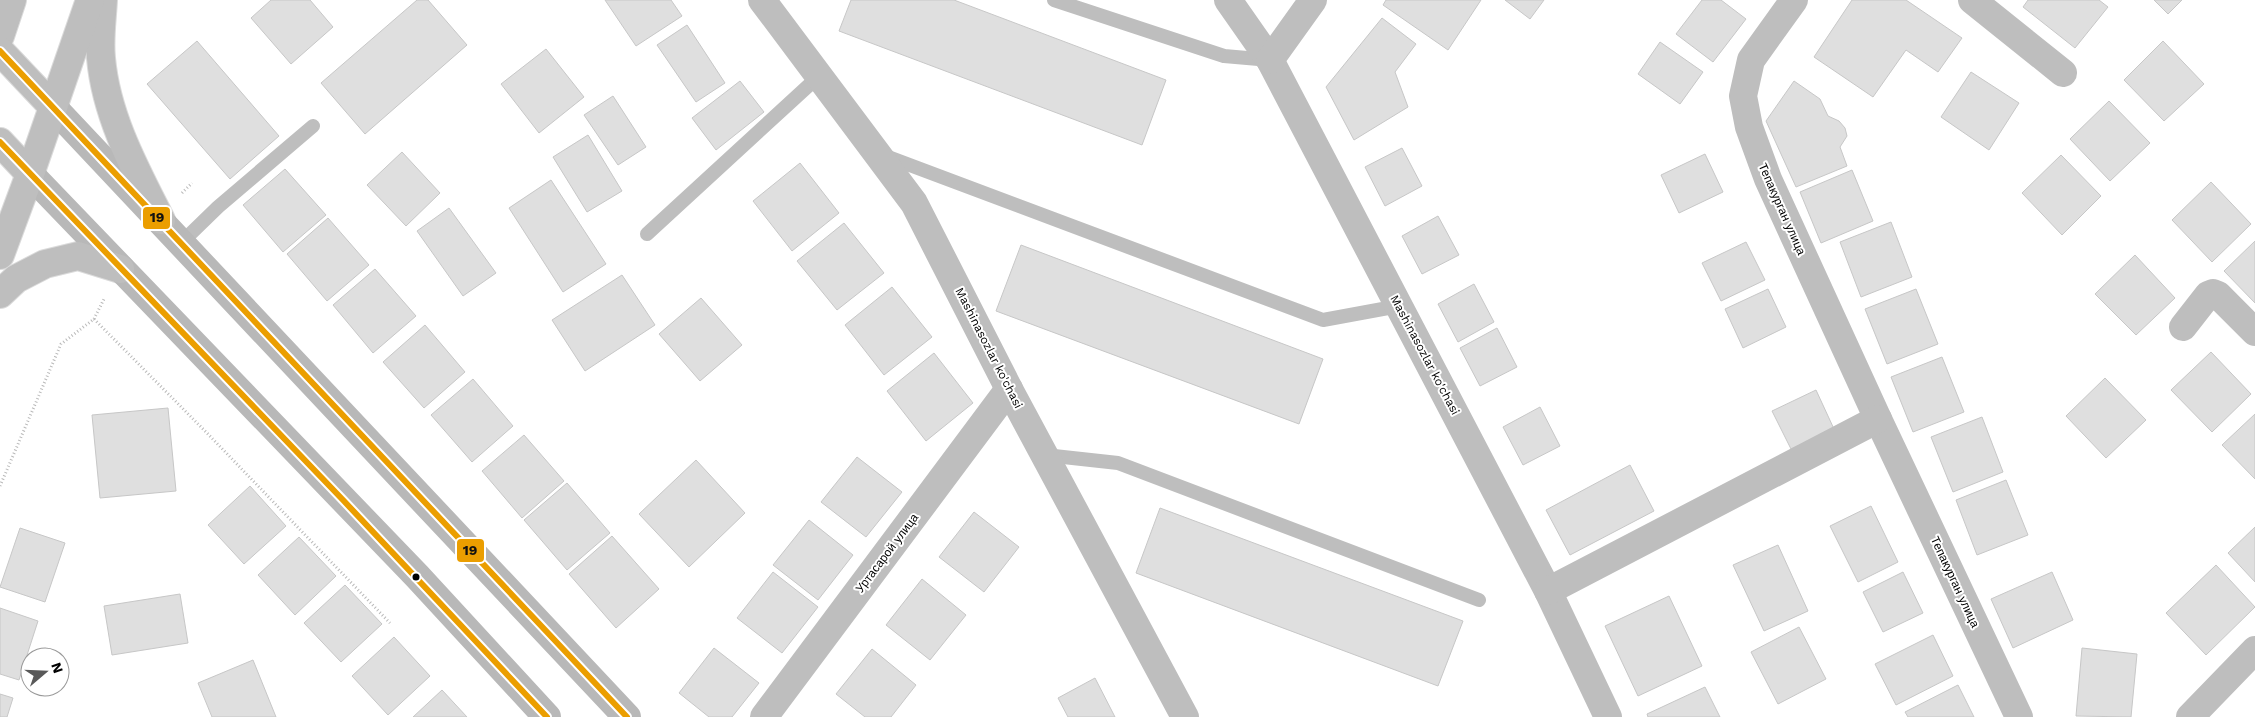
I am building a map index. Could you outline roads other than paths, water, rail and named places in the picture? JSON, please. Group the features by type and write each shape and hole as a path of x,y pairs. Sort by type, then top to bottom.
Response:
{"main road":[{"path":"54,107 627,717"},
{"path":"30,174 120,270 417,576 547,717"}],"street":[{"path":"0,36 12,0"},
{"path":"0,255 54,107 90,0"},
{"path":"103,0 101,57 108,100 129,158 161,220"},
{"name":"Mashinasozlar ko'chasi","path":"762,0 914,203 1009,389 1184,717"},
{"name":"Mashinasozlar ko'chasi","path":"1228,0 1270,60 1548,591 1608,717"},
{"path":"1270,60 1313,0"},
{"name":"Тепакурган улица","path":"1794,0 1751,60 1743,96 1749,128 1768,179 1878,420 2019,717"},
{"path":"1972,0 2062,73"},
{"path":"0,51 54,107"},
{"path":"0,142 30,174"},
{"path":"0,294 16,279 45,264 78,256 120,270"},
{"path":"2183,327 2208,295 2213,293 2218,295 2255,332"},
{"name":"Уртасарой улица","path":"764,717 1009,389"},
{"path":"1548,591 1878,420"},
{"path":"2190,717 2255,650"}],"lane":[{"path":"1054,0 1224,56 1270,60"},
{"path":"647,234 819,76"},
{"path":"182,242 218,207 313,126"},
{"path":"877,153 1323,320 1399,306"},
{"path":"1045,455 1118,463 1479,600"}]}
